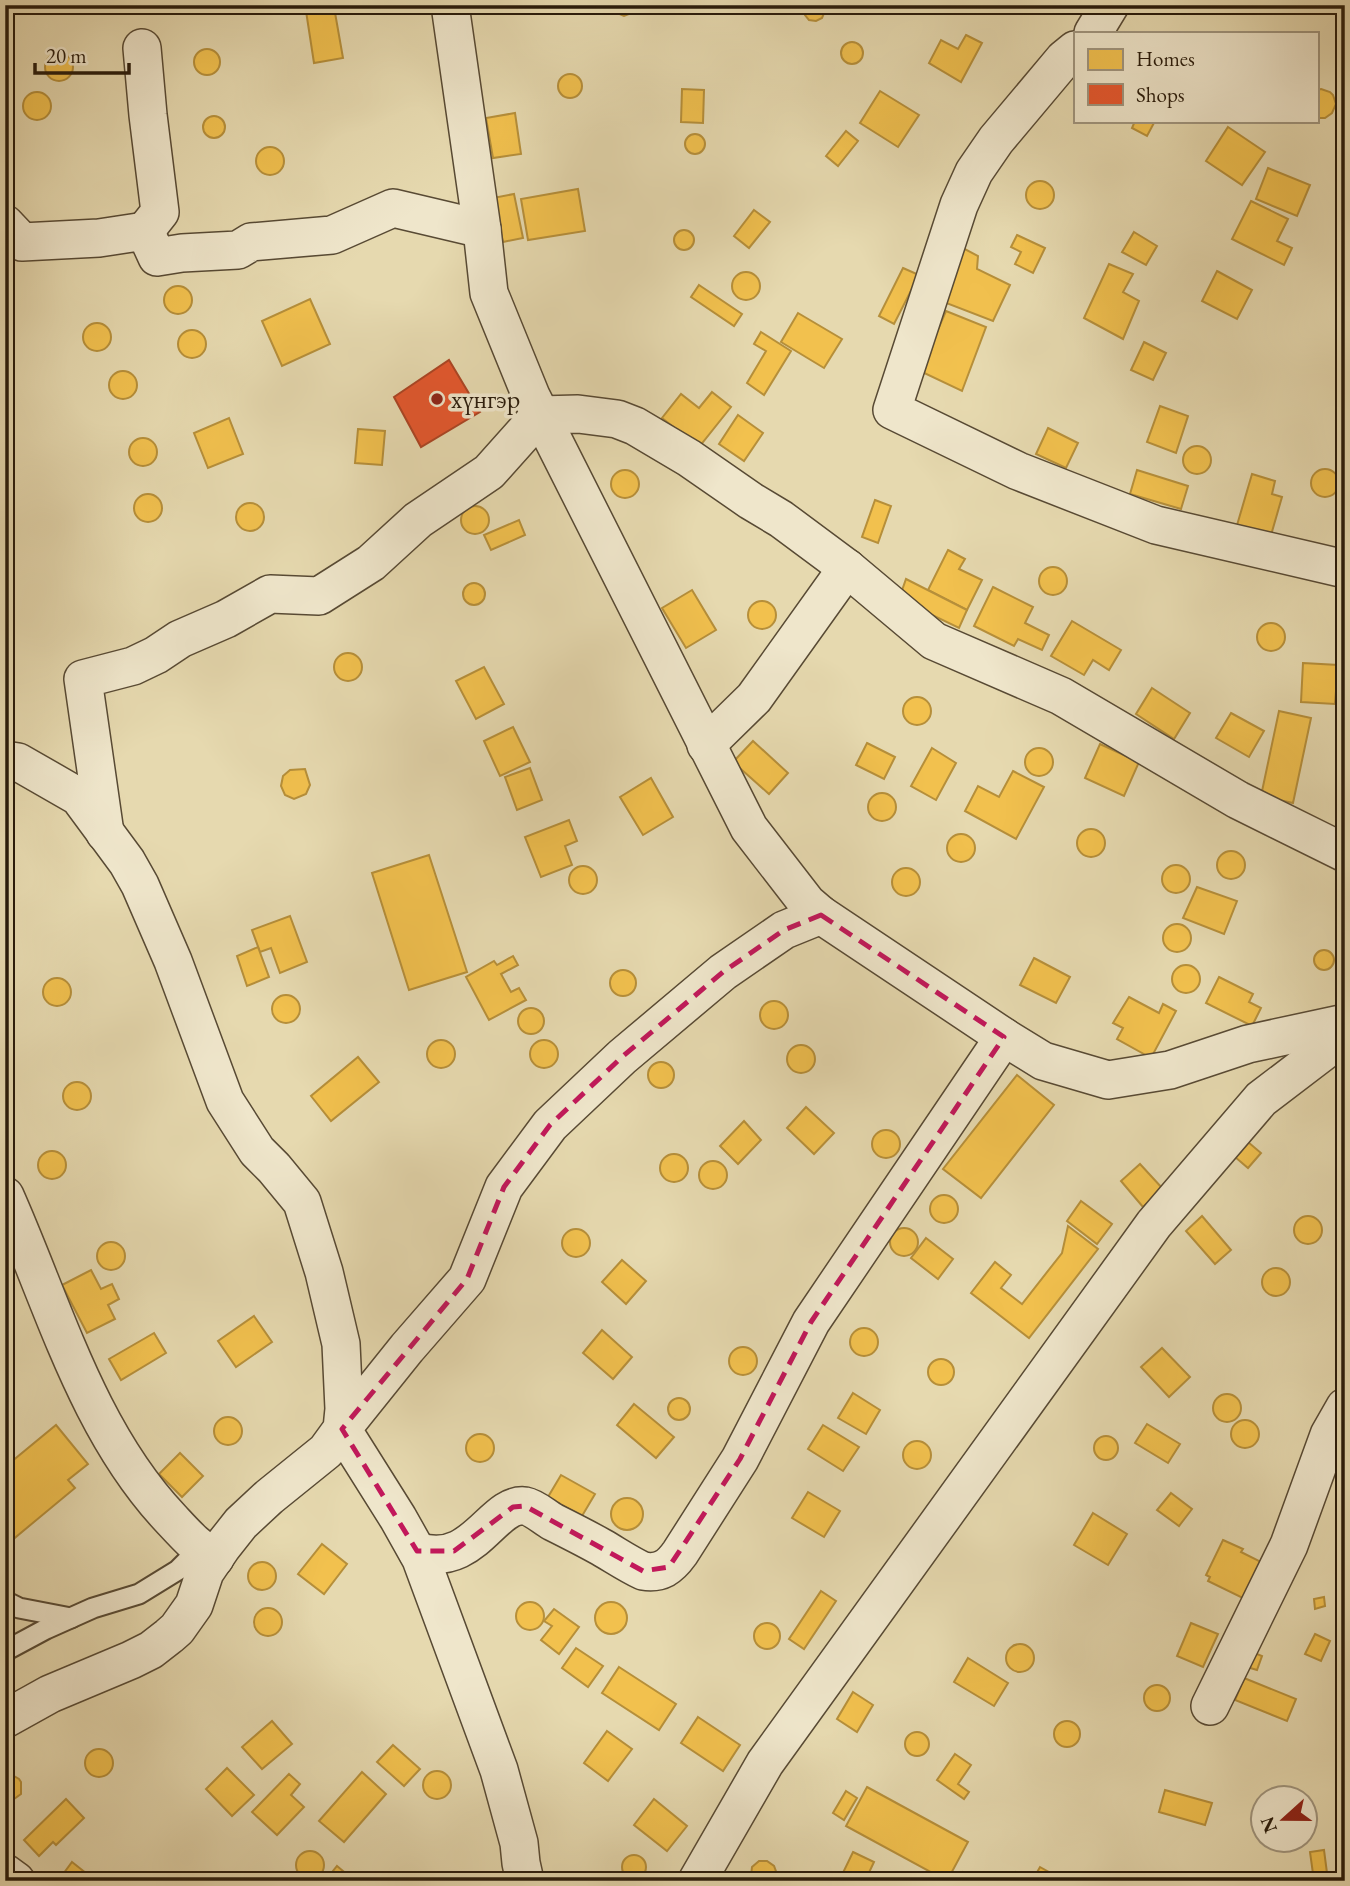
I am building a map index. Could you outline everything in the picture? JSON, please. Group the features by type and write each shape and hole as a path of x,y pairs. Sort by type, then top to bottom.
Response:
{"street":[{"path":"450,5 489,293 540,415 749,828 807,903 821,915 1043,1061 1108,1080 1170,1070 1248,1044 1345,1023"},
{"path":"1094,32 1110,5"},
{"path":"5,224 22,242 99,238 145,231 160,212 142,48"},
{"path":"1074,51 996,140 974,172 959,205 892,410 1018,471 1156,525 1345,569"},
{"path":"145,231 157,257 238,250 251,242 331,235 393,208 482,229"},
{"path":"105,833 83,679 133,666 156,656 180,639 226,619 270,594 319,596 371,563 418,520 489,472 540,415 578,414 626,421 689,458 781,519 847,568 934,641 1061,696 1238,800 1345,853"},
{"path":"706,745 754,698 847,568"},
{"path":"5,760 18,762 79,797 128,862 173,961 225,1101 257,1152 302,1202 324,1272 341,1345 344,1409 342,1429 416,1551 499,1770 519,1843 525,1881"},
{"path":"5,1719 43,1697 131,1660 161,1643 177,1629 194,1605 205,1572 207,1554 269,1497 326,1451 407,1348 467,1279 504,1187 550,1125 622,1057 723,972 783,930 821,915"},
{"path":"697,1881 765,1763 1154,1224 1261,1099 1345,1035"},
{"path":"416,1551 440,1555 454,1552 472,1542 513,1507 524,1506 643,1571 654,1573 669,1567 740,1459 811,1322 1004,1037"},
{"path":"5,1196 76,1367 114,1446 153,1501 207,1554"},
{"path":"1210,1706 1289,1545 1329,1435 1345,1407"},
{"path":"5,1872 16,1881"}],"lane":[{"path":"5,1651 93,1608 139,1594 207,1554"},
{"path":"5,1601 19,1608 71,1618"}],"highlighted area":[{"path":"821,915 1004,1037 811,1322 740,1459 669,1567 643,1571 525,1506 513,1507 454,1551 417,1551 342,1429 467,1279 504,1187 550,1125 622,1057 723,972 784,930"}],"building: Homes":[{"path":"613,5 637,5 634,12 624,16 617,13"},
{"path":"806,5 823,5 825,11 822,18 809,20 805,15"},
{"path":"334,7 343,58 314,63 306,11"},
{"path":"966,35 982,43 961,82 929,63 941,40 958,49"},
{"path":"852,42 860,45 863,53 860,61 852,64 844,61 841,53 844,45"},
{"path":"207,49 216,53 220,62 216,71 207,75 198,71 194,62 198,53"},
{"path":"59,53 69,57 73,67 69,77 59,81 49,77 45,67 49,57"},
{"path":"570,74 578,78 582,86 578,94 570,98 562,94 558,86 562,78"},
{"path":"682,89 704,90 703,123 681,122"},
{"path":"1318,90 1330,92 1336,104 1332,113 1325,118 1318,117"},
{"path":"880,91 919,115 898,147 860,123"},
{"path":"37,92 47,96 51,106 47,116 37,120 27,116 23,106 27,96"},
{"path":"1345,107 1345,131 1338,121 1340,112"},
{"path":"515,113 521,154 493,158 486,118"},
{"path":"214,116 222,119 225,127 222,135 214,138 206,135 203,127 206,119"},
{"path":"1135,122 1154,122 1147,136 1132,128"},
{"path":"1228,127 1265,152 1242,185 1206,161"},
{"path":"846,131 858,141 838,166 826,156"},
{"path":"695,134 702,137 705,144 702,151 695,154 688,151 685,144 688,137"},
{"path":"270,147 280,151 284,161 280,171 270,175 260,171 256,161 260,151"},
{"path":"1268,168 1310,185 1297,216 1256,199"},
{"path":"1040,181 1050,185 1054,195 1050,205 1040,209 1030,205 1026,195 1030,185"},
{"path":"578,189 585,231 528,240 521,199"},
{"path":"514,194 523,238 503,242 493,198"},
{"path":"1251,201 1288,219 1277,241 1292,248 1284,265 1232,239"},
{"path":"754,210 770,222 749,248 734,236"},
{"path":"684,230 691,233 694,240 691,247 684,250 677,247 674,240 677,233"},
{"path":"1134,232 1157,246 1146,265 1122,252"},
{"path":"1017,235 1045,248 1033,273 1015,264 1021,252 1011,247"},
{"path":"959,246 978,256 977,269 1010,285 993,321 941,301"},
{"path":"1109,264 1133,274 1123,292 1139,301 1123,339 1084,318"},
{"path":"903,268 919,275 894,324 879,316"},
{"path":"1217,271 1252,290 1237,319 1202,301"},
{"path":"746,272 756,276 760,286 756,296 746,300 736,296 732,286 736,276"},
{"path":"699,285 742,314 734,326 691,297"},
{"path":"178,286 188,290 192,300 188,310 178,314 168,310 164,300 168,290"},
{"path":"310,299 330,344 282,366 262,321"},
{"path":"946,311 986,327 962,391 920,371"},
{"path":"798,313 842,339 824,368 781,342"},
{"path":"97,323 107,327 111,337 107,347 97,351 87,347 83,337 87,327"},
{"path":"192,330 202,334 206,344 202,354 192,358 182,354 178,344 182,334"},
{"path":"761,332 791,351 764,395 747,383 766,351 754,344"},
{"path":"1144,342 1166,353 1153,380 1131,370"},
{"path":"123,371 133,375 137,385 133,395 123,399 113,395 109,385 113,375"},
{"path":"712,392 731,407 699,447 662,418 681,394 699,408"},
{"path":"1160,406 1188,416 1176,453 1147,442"},
{"path":"738,415 763,433 744,461 719,444"},
{"path":"229,418 243,454 208,468 194,433"},
{"path":"1048,428 1078,443 1066,468 1036,454"},
{"path":"358,429 385,431 382,465 355,463"},
{"path":"143,438 153,442 157,452 153,462 143,466 133,462 129,452 133,442"},
{"path":"1197,446 1207,450 1211,460 1207,470 1197,474 1187,470 1183,460 1187,450"},
{"path":"1325,469 1335,473 1339,483 1335,493 1325,497 1315,493 1311,483 1315,473"},
{"path":"625,470 635,474 639,484 635,494 625,498 615,494 611,484 615,474"},
{"path":"1137,470 1188,486 1181,509 1130,494"},
{"path":"1252,474 1275,481 1272,494 1282,497 1269,542 1235,532"},
{"path":"148,494 158,498 162,508 158,518 148,522 138,518 134,508 138,498"},
{"path":"875,500 891,506 878,543 862,537"},
{"path":"250,503 260,507 264,517 260,527 250,531 240,527 236,517 240,507"},
{"path":"475,506 485,510 489,520 485,530 475,534 465,530 461,520 465,510"},
{"path":"519,520 525,535 491,550 484,535"},
{"path":"948,550 965,559 959,569 982,580 967,610 928,590"},
{"path":"1053,567 1063,571 1067,581 1063,591 1053,595 1043,591 1039,581 1043,571"},
{"path":"906,579 967,610 959,628 899,599"},
{"path":"474,583 482,586 485,594 482,602 474,605 466,602 463,594 466,586"},
{"path":"993,587 1033,607 1025,623 1049,635 1042,650 1018,639 1014,646 974,626"},
{"path":"692,590 716,630 686,648 662,608"},
{"path":"762,601 772,605 776,615 772,625 762,629 752,625 748,615 752,605"},
{"path":"1345,602 1345,633 1340,632"},
{"path":"1072,621 1121,650 1109,670 1093,660 1084,675 1051,656"},
{"path":"1271,623 1281,627 1285,637 1281,647 1271,651 1261,647 1257,637 1261,627"},
{"path":"348,653 358,657 362,667 358,677 348,681 338,677 334,667 338,657"},
{"path":"1303,663 1338,665 1335,704 1301,702"},
{"path":"484,667 504,704 476,719 456,681"},
{"path":"1152,688 1190,713 1174,739 1136,714"},
{"path":"917,697 927,701 931,711 927,721 917,725 907,721 903,711 907,701"},
{"path":"1279,711 1311,718 1293,803 1261,796"},
{"path":"1231,713 1264,731 1249,757 1216,738"},
{"path":"513,727 530,762 500,776 484,741"},
{"path":"753,741 788,773 769,794 733,762"},
{"path":"867,743 895,757 884,779 856,765"},
{"path":"1100,744 1139,762 1124,796 1085,778"},
{"path":"932,748 956,763 936,800 911,786"},
{"path":"1039,748 1049,752 1053,762 1049,772 1039,776 1029,772 1025,762 1029,752"},
{"path":"530,768 542,800 517,810 505,777"},
{"path":"305,769 310,785 306,794 294,799 285,795 281,786 283,776 290,770"},
{"path":"1013,771 1044,787 1016,839 965,811 978,786 999,797"},
{"path":"651,778 673,817 643,835 620,797"},
{"path":"882,793 892,797 896,807 892,817 882,821 872,817 868,807 872,797"},
{"path":"1345,803 1345,831 1338,829"},
{"path":"569,820 577,841 565,846 572,865 541,877 525,837"},
{"path":"1091,829 1101,833 1105,843 1101,853 1091,857 1081,853 1077,843 1081,833"},
{"path":"961,834 971,838 975,848 971,858 961,862 951,858 947,848 951,838"},
{"path":"1231,851 1241,855 1245,865 1241,875 1231,879 1221,875 1217,865 1221,855"},
{"path":"429,855 467,972 409,990 372,873"},
{"path":"1176,865 1186,869 1190,879 1186,889 1176,893 1166,889 1162,879 1166,869"},
{"path":"583,866 593,870 597,880 593,890 583,894 573,890 569,880 573,870"},
{"path":"906,868 916,872 920,882 916,892 906,896 896,892 892,882 896,872"},
{"path":"1197,887 1237,901 1224,934 1183,918"},
{"path":"290,916 307,962 280,973 271,948 260,952 252,930"},
{"path":"1177,924 1187,928 1191,938 1187,948 1177,952 1167,948 1163,938 1167,928"},
{"path":"258,947 269,977 247,986 237,956"},
{"path":"1324,950 1331,953 1334,960 1331,967 1324,970 1317,967 1314,960 1317,953"},
{"path":"513,956 518,965 501,974 511,992 519,988 526,1000 489,1020 466,977 494,961 497,965"},
{"path":"1034,958 1070,977 1056,1003 1020,985"},
{"path":"1186,965 1196,969 1200,979 1196,989 1186,993 1176,989 1172,979 1176,969"},
{"path":"623,970 632,974 636,983 632,992 623,996 614,992 610,983 614,974"},
{"path":"1219,977 1253,994 1249,1002 1261,1008 1252,1026 1206,1003"},
{"path":"57,978 67,982 71,992 67,1002 57,1006 47,1002 43,992 47,982"},
{"path":"286,995 296,999 300,1009 296,1019 286,1023 276,1019 272,1009 276,999"},
{"path":"1129,997 1159,1013 1163,1004 1176,1011 1151,1058 1117,1039 1123,1028 1113,1023"},
{"path":"774,1001 784,1005 788,1015 784,1025 774,1029 764,1025 760,1015 764,1005"},
{"path":"531,1008 540,1012 544,1021 540,1030 531,1034 522,1030 518,1021 522,1012"},
{"path":"441,1040 451,1044 455,1054 451,1064 441,1068 431,1064 427,1054 431,1044"},
{"path":"544,1040 554,1044 558,1054 554,1064 544,1068 534,1064 530,1054 534,1044"},
{"path":"801,1045 811,1049 815,1059 811,1069 801,1073 791,1069 787,1059 791,1049"},
{"path":"358,1057 379,1082 331,1121 311,1096"},
{"path":"661,1062 670,1066 674,1075 670,1084 661,1088 652,1084 648,1075 652,1066"},
{"path":"1017,1075 1054,1105 981,1198 943,1169"},
{"path":"77,1082 87,1086 91,1096 87,1106 77,1110 67,1106 63,1096 67,1086"},
{"path":"806,1107 834,1133 814,1154 787,1128"},
{"path":"744,1121 761,1140 738,1164 720,1146"},
{"path":"886,1130 896,1134 900,1144 896,1154 886,1158 876,1154 872,1144 876,1134"},
{"path":"1248,1142 1261,1153 1248,1168 1235,1157"},
{"path":"52,1151 62,1155 66,1165 62,1175 52,1179 42,1175 38,1165 42,1155"},
{"path":"674,1154 684,1158 688,1168 684,1178 674,1182 664,1178 660,1168 664,1158"},
{"path":"713,1161 723,1165 727,1175 723,1185 713,1189 703,1185 699,1175 703,1165"},
{"path":"1140,1164 1163,1189 1143,1207 1121,1181"},
{"path":"944,1195 954,1199 958,1209 954,1219 944,1223 934,1219 930,1209 934,1199"},
{"path":"1081,1201 1112,1224 1097,1244 1067,1221"},
{"path":"1202,1216 1231,1250 1215,1264 1186,1231"},
{"path":"1308,1216 1318,1220 1322,1230 1318,1240 1308,1244 1298,1240 1294,1230 1298,1220"},
{"path":"1068,1226 1098,1249 1029,1338 971,1293 995,1262 1011,1275 1001,1288 1022,1304 1062,1253"},
{"path":"904,1228 914,1232 918,1242 914,1252 904,1256 894,1252 890,1242 894,1232"},
{"path":"576,1229 586,1233 590,1243 586,1253 576,1257 566,1253 562,1243 566,1233"},
{"path":"926,1238 953,1259 938,1279 911,1258"},
{"path":"111,1242 121,1246 125,1256 121,1266 111,1270 101,1266 97,1256 101,1246"},
{"path":"622,1260 646,1281 626,1304 602,1282"},
{"path":"1276,1268 1286,1272 1290,1282 1286,1292 1276,1296 1266,1292 1262,1282 1266,1272"},
{"path":"91,1270 101,1289 112,1284 119,1299 108,1305 115,1319 87,1333 62,1285"},
{"path":"254,1316 272,1342 236,1367 218,1341"},
{"path":"864,1328 874,1332 878,1342 874,1352 864,1356 854,1352 850,1342 854,1332"},
{"path":"602,1330 632,1357 613,1379 583,1353"},
{"path":"154,1333 166,1353 121,1380 109,1359"},
{"path":"743,1347 753,1351 757,1361 753,1371 743,1375 733,1371 729,1361 733,1351"},
{"path":"1162,1348 1190,1377 1169,1397 1141,1367"},
{"path":"941,1359 950,1363 954,1372 950,1381 941,1385 932,1381 928,1372 932,1363"},
{"path":"853,1393 880,1410 866,1434 838,1418"},
{"path":"1227,1394 1237,1398 1241,1408 1237,1418 1227,1422 1217,1418 1213,1408 1217,1398"},
{"path":"679,1398 687,1401 690,1409 687,1417 679,1420 671,1417 668,1409 671,1401"},
{"path":"634,1404 674,1437 656,1458 617,1425"},
{"path":"228,1417 238,1421 242,1431 238,1441 228,1445 218,1441 214,1431 218,1421"},
{"path":"1245,1420 1255,1424 1259,1434 1255,1444 1245,1448 1235,1444 1231,1434 1235,1424"},
{"path":"1147,1424 1180,1444 1168,1463 1135,1443"},
{"path":"56,1425 88,1464 68,1480 75,1488 5,1546 5,1467"},
{"path":"823,1425 859,1447 843,1471 808,1449"},
{"path":"480,1434 490,1438 494,1448 490,1458 480,1462 470,1458 466,1448 470,1438"},
{"path":"1106,1436 1117,1443 1118,1448 1111,1459 1106,1460 1095,1453 1094,1448 1101,1437"},
{"path":"917,1441 927,1445 931,1455 927,1465 917,1469 907,1465 903,1455 907,1445"},
{"path":"180,1453 203,1476 182,1497 159,1474"},
{"path":"561,1475 595,1494 582,1516 548,1497"},
{"path":"808,1492 840,1511 824,1537 792,1518"},
{"path":"1171,1493 1192,1509 1179,1526 1157,1510"},
{"path":"627,1498 638,1503 643,1514 638,1525 627,1530 616,1525 611,1514 616,1503"},
{"path":"1093,1513 1127,1534 1108,1565 1074,1545"},
{"path":"1223,1540 1273,1568 1255,1604 1208,1581 1210,1577 1206,1575"},
{"path":"322,1544 347,1564 324,1594 298,1574"},
{"path":"262,1562 272,1566 276,1576 272,1586 262,1590 252,1586 248,1576 252,1566"},
{"path":"821,1591 836,1601 804,1649 789,1639"},
{"path":"1324,1597 1325,1606 1315,1609 1314,1599"},
{"path":"530,1602 540,1606 544,1616 540,1626 530,1630 520,1626 516,1616 520,1606"},
{"path":"611,1602 622,1607 627,1618 622,1629 611,1634 600,1629 595,1618 600,1607"},
{"path":"268,1608 278,1612 282,1622 278,1632 268,1636 258,1632 254,1622 258,1612"},
{"path":"554,1609 579,1627 559,1654 541,1640 552,1626 544,1621"},
{"path":"767,1623 776,1627 780,1636 776,1645 767,1649 758,1645 754,1636 758,1627"},
{"path":"1191,1623 1218,1634 1203,1667 1177,1656"},
{"path":"1315,1634 1330,1641 1321,1661 1305,1654"},
{"path":"1020,1644 1030,1648 1034,1658 1030,1668 1020,1672 1010,1668 1006,1658 1010,1648"},
{"path":"576,1648 603,1666 588,1687 562,1668"},
{"path":"1252,1652 1262,1656 1257,1670 1247,1667"},
{"path":"968,1658 1008,1683 994,1706 954,1682"},
{"path":"619,1667 676,1704 659,1730 602,1693"},
{"path":"1244,1678 1296,1699 1287,1721 1235,1700"},
{"path":"1157,1685 1166,1689 1170,1698 1166,1707 1157,1711 1148,1707 1144,1698 1148,1689"},
{"path":"853,1692 873,1705 857,1732 837,1719"},
{"path":"698,1717 740,1745 723,1771 681,1743"},
{"path":"272,1721 292,1744 262,1769 242,1747"},
{"path":"1067,1721 1076,1725 1080,1734 1076,1743 1067,1747 1058,1743 1054,1734 1058,1725"},
{"path":"607,1731 632,1749 608,1781 584,1763"},
{"path":"917,1732 928,1739 929,1744 922,1755 917,1756 906,1749 905,1744 912,1733"},
{"path":"393,1745 420,1769 404,1786 377,1762"},
{"path":"99,1749 109,1753 113,1763 109,1773 99,1777 89,1773 85,1763 89,1753"},
{"path":"955,1754 971,1765 958,1784 969,1792 964,1799 937,1780"},
{"path":"227,1768 254,1795 232,1816 206,1789"},
{"path":"437,1771 447,1775 451,1785 447,1795 437,1799 427,1795 423,1785 427,1775"},
{"path":"362,1772 386,1794 344,1842 319,1821"},
{"path":"289,1774 300,1784 291,1795 304,1807 277,1835 252,1812"},
{"path":"5,1775 12,1775 21,1782 21,1794 14,1799 5,1799"},
{"path":"867,1787 968,1842 947,1881 846,1826"},
{"path":"1165,1790 1212,1803 1205,1825 1159,1812"},
{"path":"846,1791 857,1798 844,1820 833,1813"},
{"path":"1345,1794 1345,1818 1338,1796"},
{"path":"66,1799 84,1818 56,1845 53,1842 39,1856 24,1840"},
{"path":"654,1799 687,1826 667,1851 634,1825"},
{"path":"1324,1850 1327,1873 1341,1871 1343,1881 1314,1881 1310,1854 1318,1854 1318,1851"},
{"path":"310,1851 320,1855 324,1865 320,1875 310,1879 300,1875 296,1865 300,1855"},
{"path":"853,1852 874,1862 865,1881 839,1881"},
{"path":"634,1855 645,1862 646,1867 639,1878 634,1879 623,1872 622,1867 629,1856"},
{"path":"759,1861 767,1861 774,1866 777,1874 775,1881 753,1881 752,1867"},
{"path":"72,1862 96,1881 58,1881"},
{"path":"337,1866 355,1881 325,1881"},
{"path":"1040,1867 1054,1875 1051,1881 1032,1881"},
{"path":"963,1872 977,1880 958,1881"},
{"path":"1016,1872 1032,1881 1011,1881"},
{"path":"168,1873 177,1881 161,1881"}],"building: Shops":[{"path":"449,360 480,412 421,447 394,397"}],"place":[{"name":"хүнгэр","path":"437,399"}]}
